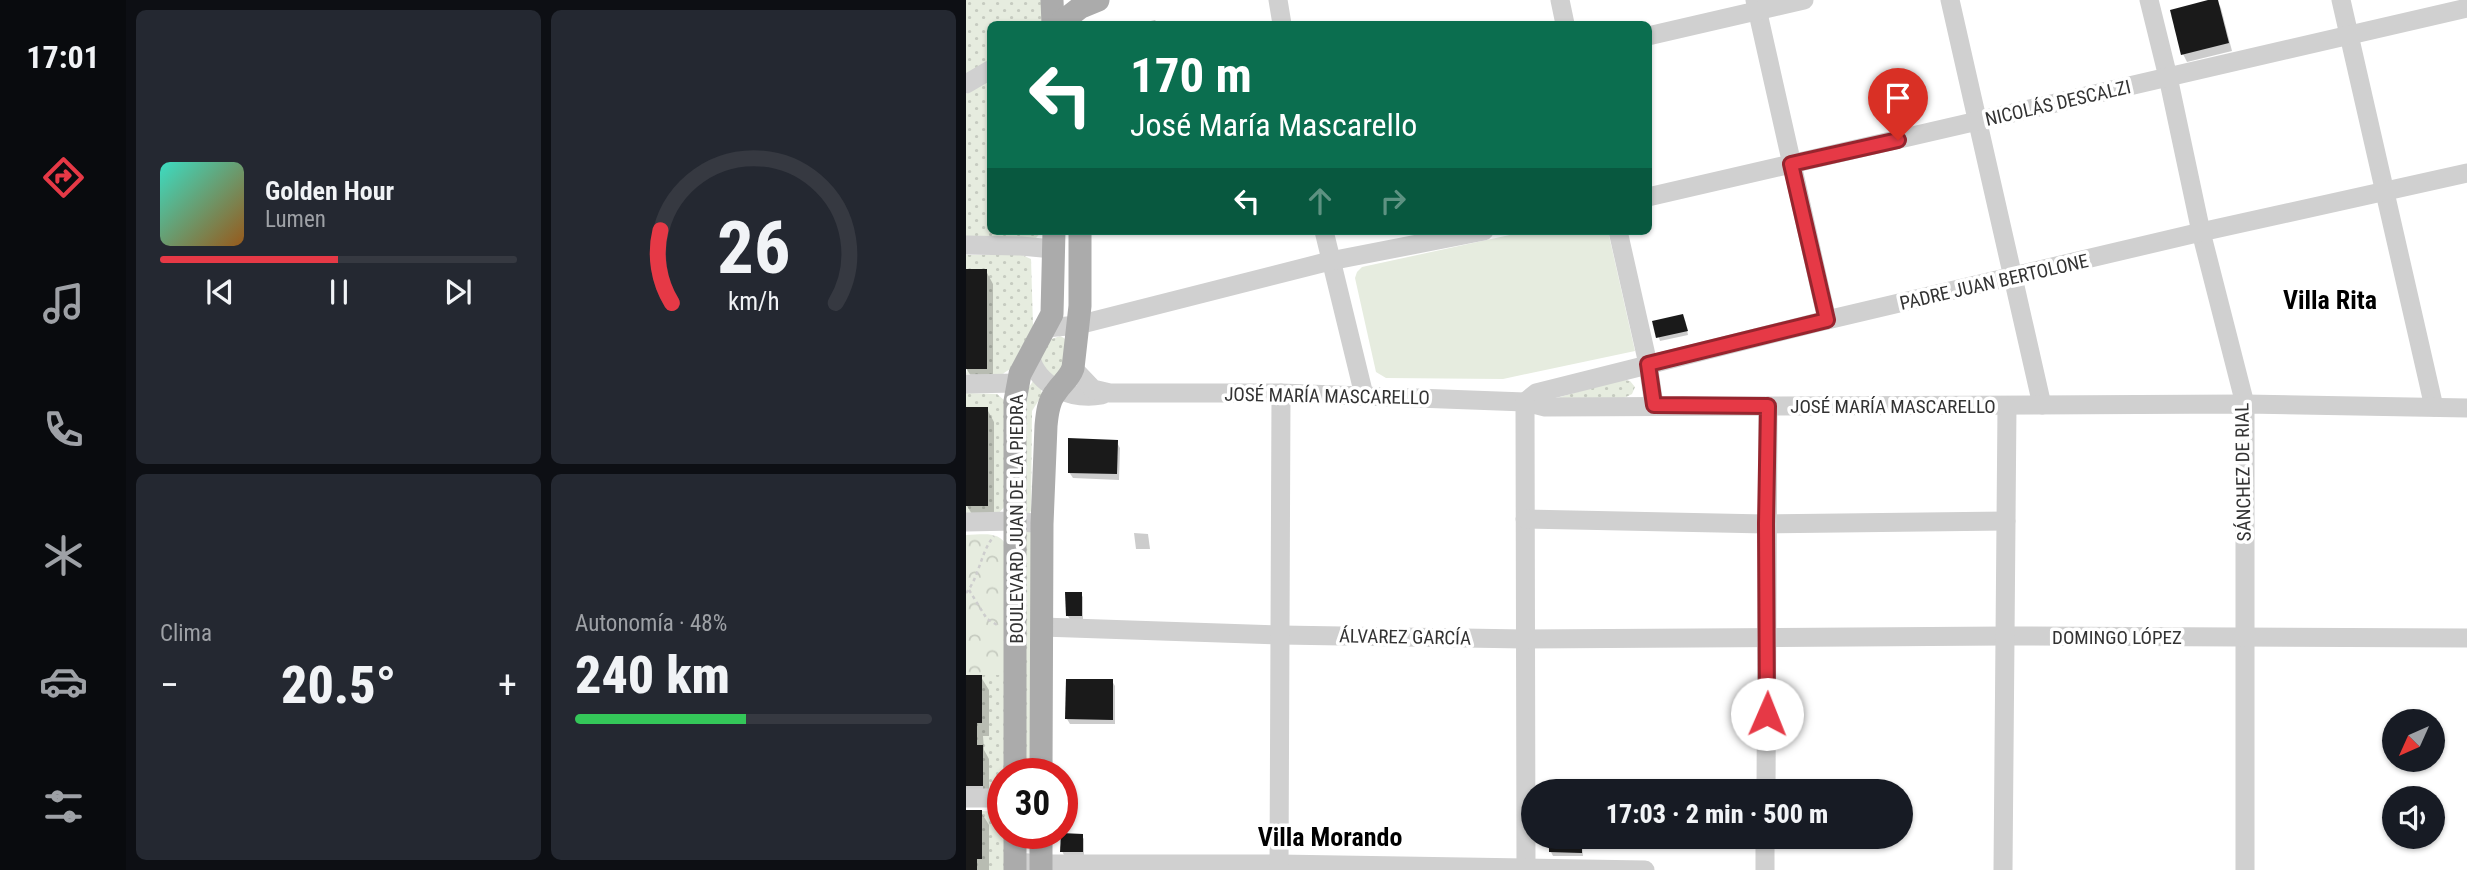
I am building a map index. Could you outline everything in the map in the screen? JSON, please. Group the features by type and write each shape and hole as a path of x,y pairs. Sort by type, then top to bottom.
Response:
{"main road":[{"path":"1052,0 1053,21"},
{"path":"1064,21 1085,8"},
{"path":"1073,368 1078,325 1080,235"},
{"name":"BOULEVARD JUAN DE LA PIEDRA","path":"1015,758 1006,528 1017,383 1052,314 1053,240"},
{"name":"BOULEVARD JUAN DE LA PIEDRA","path":"1041,758 1042,524 1047,412 1057,389 1070,378 1073,368"},
{"path":"1041,849 1041,867"}],"street":[{"path":"1278,0 1282,21"},
{"path":"1560,0 1565,21"},
{"path":"1652,35 1756,5 1804,0"},
{"path":"1950,0 2042,405"},
{"name":"SÁNCHEZ DE RIAL","path":"2149,0 2201,232 2245,404 2245,870"},
{"path":"2341,0 2434,407"},
{"path":"1756,5 1827,320"},
{"name":"NICOLÁS DESCALZI","path":"1652,196 2467,8"},
{"path":"966,84 987,72"},
{"name":"PADRE JUAN BERTOLONE","path":"1525,402 1536,393 1827,320 2467,173"},
{"path":"1325,235 1364,396"},
{"path":"1046,328 1078,325 1330,261 1463,235"},
{"path":"1619,235 1648,364 1654,405"},
{"path":"966,245 1021,246 1053,240"},
{"path":"1030,355 1037,373 1057,389"},
{"path":"1073,368 1093,389 1110,393"},
{"path":"966,384 1017,383"},
{"name":"JOSÉ MARÍA MASCARELLO","path":"1057,389 1069,394 1098,396 1110,393 1281,393 1525,402 1545,407 2245,404 2467,408"},
{"path":"1279,867 1281,393"},
{"path":"1525,402 1526,869"},
{"path":"1766,779 1768,406"},
{"path":"2003,870 2007,406"},
{"path":"1525,519 1766,524 2006,521"},
{"path":"966,522 1006,528 1042,524"},
{"name":"ÁLVAREZ GARCÍA","path":"1042,627 1524,639 1768,637"},
{"name":"DOMINGO LÓPEZ","path":"1768,637 2467,638"},
{"path":"966,798 987,798"},
{"path":"1765,849 1765,870"},
{"path":"1015,866 1645,870"}],"path":[{"path":"1004,626 997,626 987,619 967,591 984,552 1006,528"}],"green space":[{"path":"966,0 1045,0 1044,21 987,21 987,66 966,78"},
{"path":"987,81 987,235 1039,235 1036,238 966,241 966,94"},
{"path":"1510,235 1609,235 1635,351 1503,379 1386,378 1376,372 1355,278 1362,267"},
{"path":"966,255 1022,255 1031,259 1033,326 1010,369 1001,375 966,374 987,292 987,270 966,269"},
{"path":"1060,336 1069,344 1062,371 1053,377 1039,362 1049,340"},
{"path":"1620,379 1630,381 1635,387 1632,394 1624,398 1557,398"},
{"path":"1033,381 1040,382 1042,395 1032,411 1031,511 1028,515 1024,511 1024,395"},
{"path":"966,393 997,394 1005,401 1005,506 998,514 966,513 966,506 988,506 966,407"},
{"path":"1028,529 1032,534 1032,758 1024,758 1024,534"},
{"path":"966,535 995,536 1007,547 1008,675 966,675"},
{"path":"982,675 1008,675 1007,758 987,758 987,793 983,793 983,745 977,745 977,723 982,723"},
{"path":"982,811 987,811 987,849 1007,849 1007,870 977,870 977,859 982,858"}],"building":[{"path":"2218,0 2229,43 2181,55 2170,10"},
{"path":"966,269 987,269 987,369 966,369"},
{"path":"1683,314 1688,331 1656,338 1652,321"},
{"path":"966,407 988,407 988,506 966,506"},
{"path":"1068,438 1118,440 1117,474 1068,473"},
{"path":"1065,592 1082,592 1082,616 1066,616"},
{"path":"966,675 982,675 982,723 977,723 977,745 983,745 983,786 966,786"},
{"path":"1066,679 1113,679 1113,720 1065,719"},
{"path":"966,810 982,810 982,859 977,859 977,870 966,870"},
{"path":"1078,834 1083,834 1083,852 1060,852 1060,849 1078,849"},
{"path":"1549,849 1582,849 1582,853 1549,852"}],"district":[{"name":"Villa Rita","path":"2330,300"},
{"name":"Villa Morando","path":"1330,837"}],"route":[{"path":"1767,714 1768,406 1654,405 1648,364 1827,320 1791,164 1898,140"}]}
